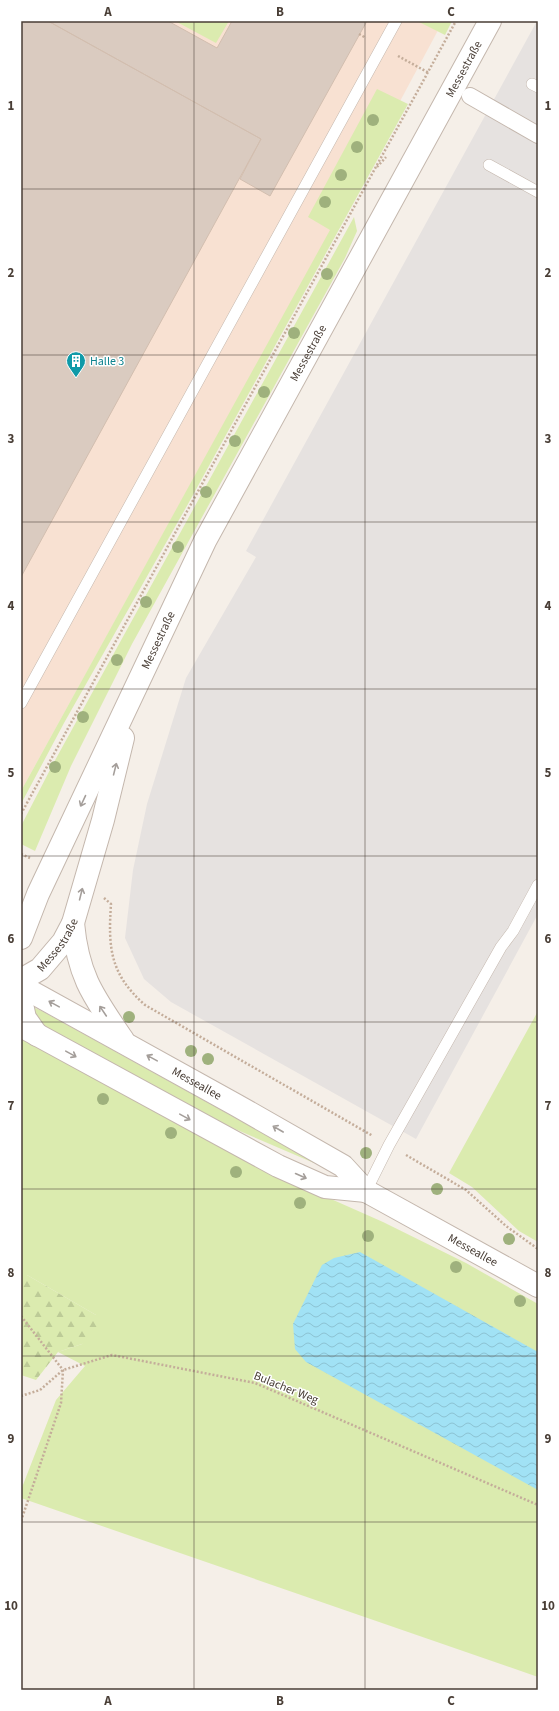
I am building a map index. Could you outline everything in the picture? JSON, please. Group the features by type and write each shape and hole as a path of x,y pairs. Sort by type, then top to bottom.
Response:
{"street":[{"name":"Messestraße","path":"21,938 30,900 51,867 205,541 461,91 490,21"},
{"path":"461,91 538,135"},
{"name":"Messestraße","path":"21,980 40,969 63,942 73,923 82,886 103,820 135,690"},
{"path":"73,923 75,946 81,970 92,993 125,1043"},
{"name":"Messeallee","path":"21,986 343,1166 366,1191 538,1286"},
{"path":"21,1000 29,1031"},
{"name":"Messeallee","path":"29,1031 278,1166 325,1187 366,1191"}],"lane":[{"path":"21,703 396,21"},
{"path":"489,165 538,192"},
{"path":"366,1191 389,1145 501,947 513,931 538,885"}],"path":[{"path":"21,814 456,21"},
{"path":"21,854 51,867"},
{"path":"82,886 102,896 111,904 109,935 115,966 131,993 145,1005 466,1190 506,1226 538,1249"},
{"path":"21,1316 63,1370 61,1403 21,1521"},
{"name":"Bulacher Weg","path":"21,1396 40,1390 63,1370 112,1355 255,1383 538,1505"}],"shaded area":[{"path":"21,21 443,21 331,230 21,791"},
{"path":"537,21 538,914 416,1139 171,1002 144,979 125,938 133,870 147,804 186,678 256,557 246,551"}],"green space":[{"path":"175,21 229,21 216,43"},
{"path":"417,21 452,21 445,35"},
{"path":"377,89 408,104 188,504 64,723 21,804 21,791 330,230 308,217"},
{"path":"354,217 357,231 345,258 132,644 71,766 35,851 21,844 21,826 53,764"},
{"path":"32,1007 42,1011 315,1162 314,1163 163,1098 39,1024"},
{"path":"538,1011 538,1242 519,1231 472,1187 449,1173"},
{"path":"21,1038 270,1172 383,1222 466,1263 538,1304 538,1677 21,1498 21,1490 56,1400 85,1366 58,1352 82,1344 96,1315 27,1275 21,1275"},
{"path":"21,1275 27,1275 96,1315 101,1331 82,1344 58,1352 36,1380 21,1375"}],"water":[{"path":"360,1252 538,1352 538,1490 306,1362 295,1349 293,1324 322,1265 334,1258"}],"building":[{"name":"Halle 3","path":"21,21 48,21 261,139 21,577"},
{"path":"48,21 168,21 217,48 232,21 367,21 270,196 240,179 261,139"}],"place":[{"name":"Halle 3","path":"76,378"}]}
